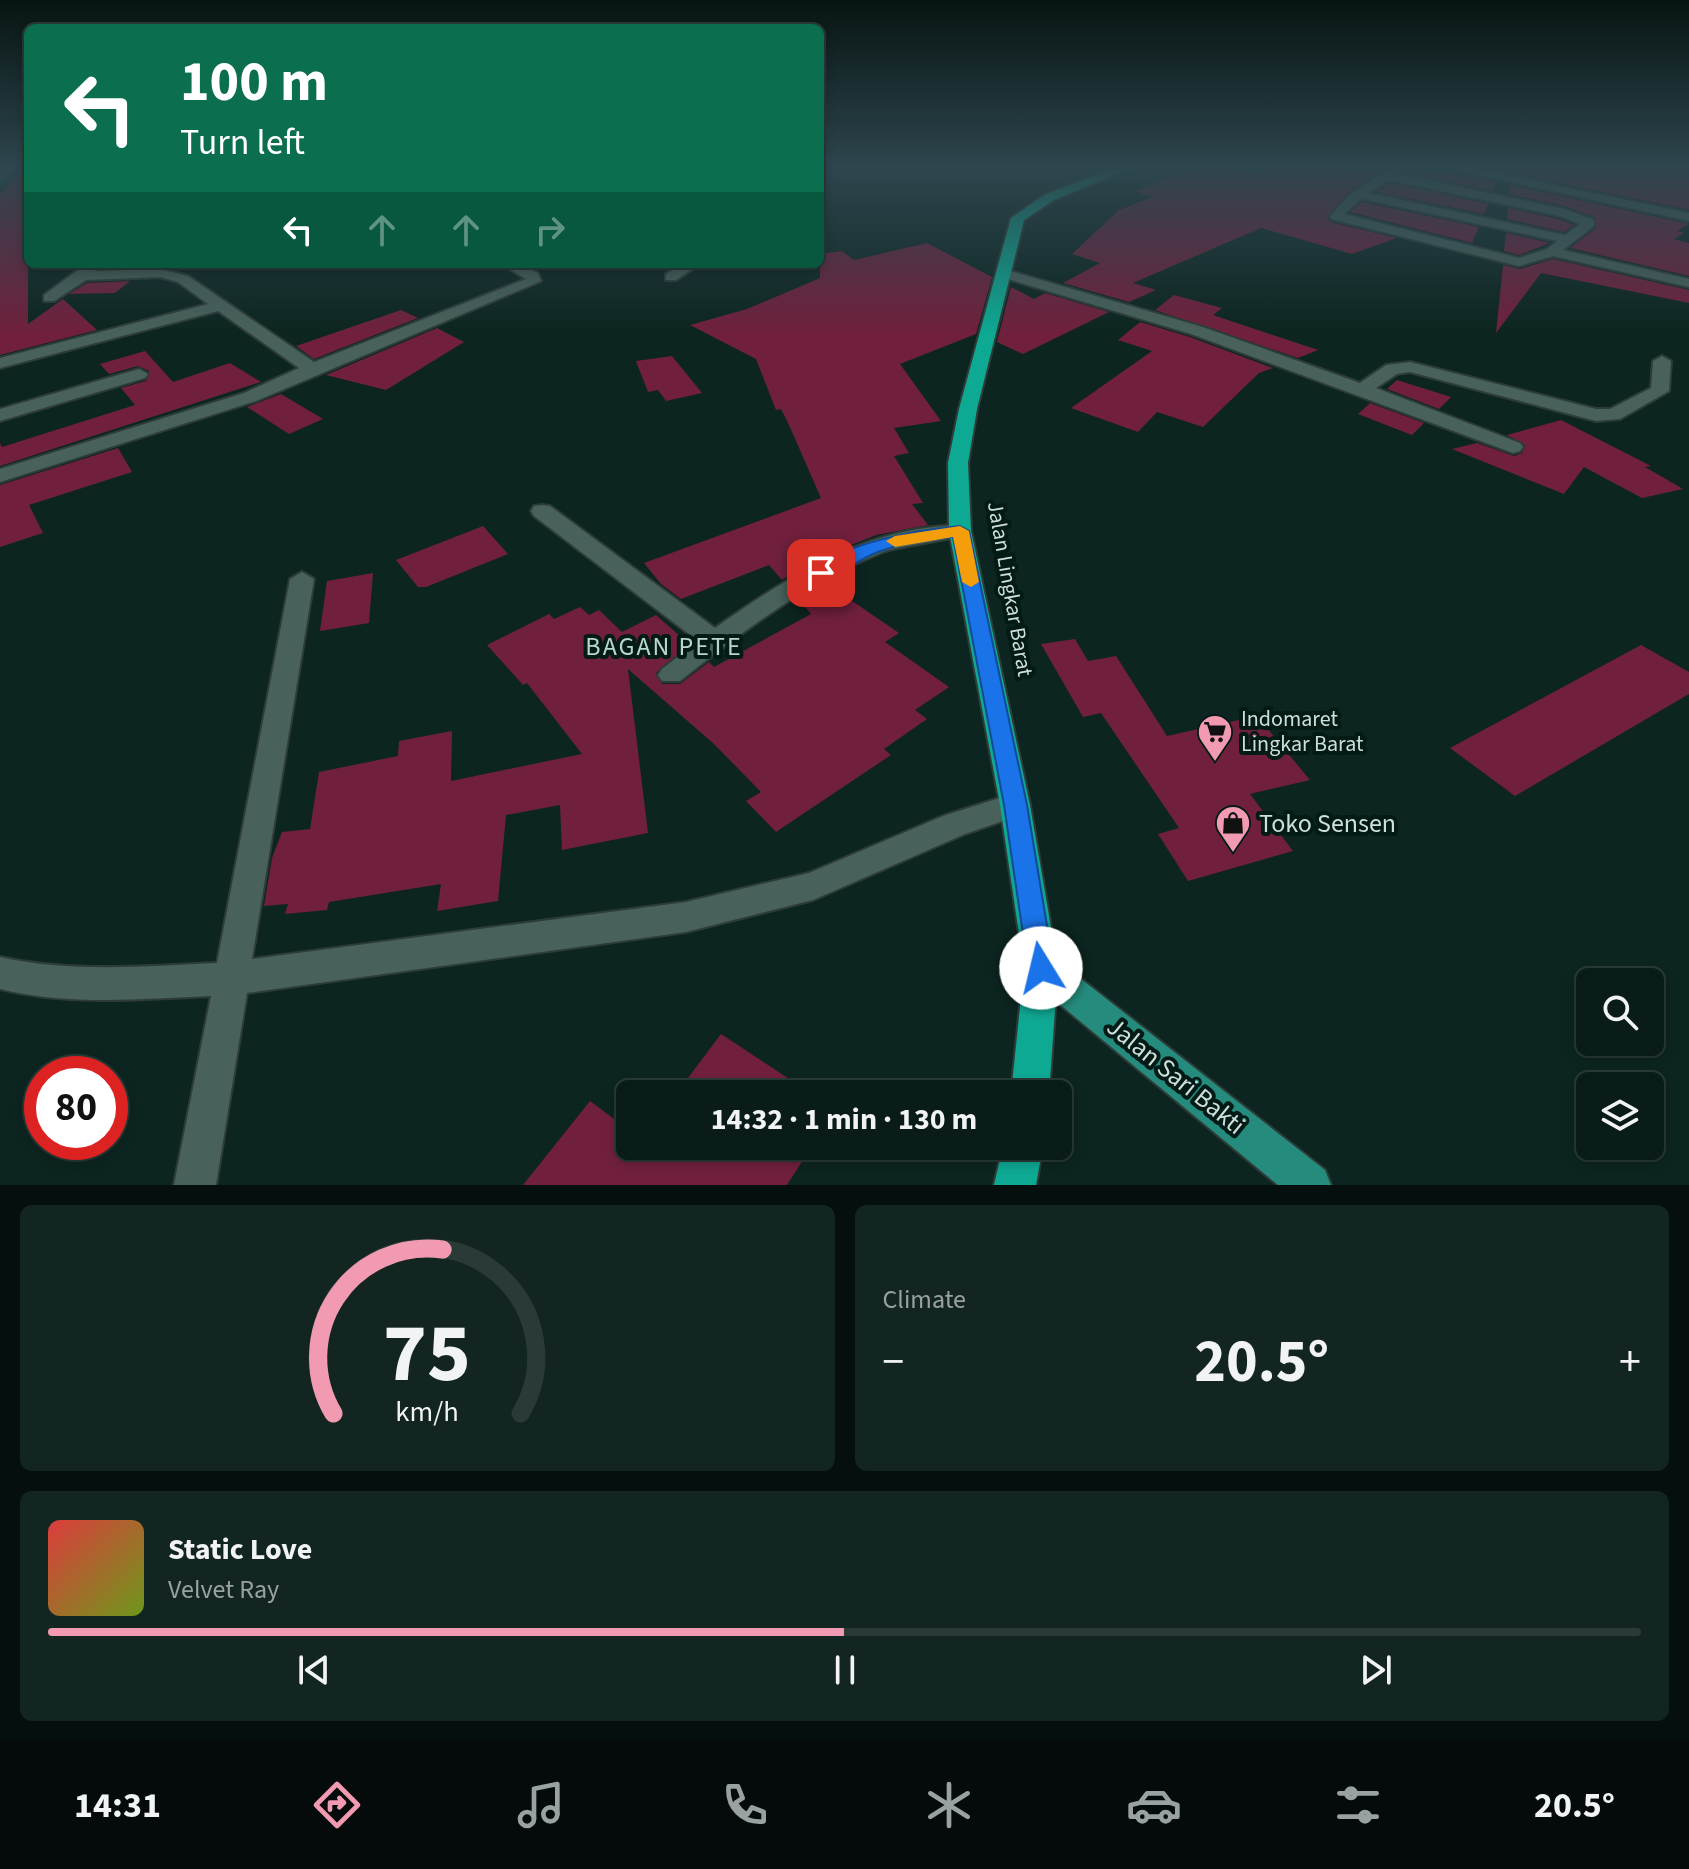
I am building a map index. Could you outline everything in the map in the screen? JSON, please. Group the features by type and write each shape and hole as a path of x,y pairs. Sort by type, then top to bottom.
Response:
{"highway":[{"name":"Jalan Lingkar Barat","path":"1018,223 1013,229 968,409 958,463 960,531 1015,805 1041,968 1031,1080"},
{"path":"1015,1185 1020,1160"}],"main road":[{"name":"Jalan Sari Bakti","path":"1041,968 1310,1185"}],"street":[{"path":"1365,223 1526,262 1561,246 1586,223"},
{"path":"1473,223 1689,283"},
{"path":"1561,246 1689,273"},
{"path":"0,476 204,414 534,281 533,276 516,268"},
{"path":"671,277 686,268"},
{"path":"49,298 88,270 160,273 183,279 217,306 312,369"},
{"path":"1003,273 1131,308 1363,389 1513,447"},
{"path":"0,363 217,306"},
{"path":"1363,389 1392,369 1410,367 1574,411 1613,415 1660,391 1662,361"},
{"path":"0,415 139,374"},
{"path":"542,511 714,640"},
{"path":"671,675 714,640 821,573 866,550 913,536 960,531"},
{"path":"195,1185 234,978 302,579"},
{"path":"0,973 30,980 114,984 234,978 686,917 813,886 954,825 1015,805"}],"building":[{"path":"0,223 24,223 28,324 63,299 97,330 0,355"},
{"path":"1105,223 1335,223 1397,238 1352,254 1261,228 1133,283 1156,290 1129,302 1063,283 1100,263 1072,254"},
{"path":"1394,223 1462,223 1479,227 1472,243"},
{"path":"1526,223 1574,225 1564,232"},
{"path":"1596,223 1689,224 1677,231 1684,233 1674,239 1689,243 1689,276 1570,248 1596,228"},
{"path":"1506,233 1550,243 1519,255 1504,251"},
{"path":"927,243 992,277 976,334 900,364 941,421 894,428 909,453 894,456 923,503 912,504 928,525 876,535 814,560 782,580 769,565 681,599 661,584 644,563 821,498 781,409 776,410 756,359 690,325 747,309 820,278 824,253 842,251 854,260"},
{"path":"1553,259 1689,290 1689,303 1541,273 1496,333 1503,265 1520,269"},
{"path":"130,281 115,293 69,294 87,283"},
{"path":"1011,287 1034,299 1045,293 1109,312 1023,354 997,342"},
{"path":"1174,295 1222,308 1213,315 1318,350 1298,358 1155,310"},
{"path":"401,310 418,318 314,359 296,346"},
{"path":"1140,322 1273,368 1259,373 1203,427 1157,412 1138,432 1071,408 1152,351 1118,340"},
{"path":"437,328 464,342 386,390 326,375"},
{"path":"145,351 173,382 230,363 261,382 0,466 0,443 2,447 135,405 121,388 146,381 149,371 138,366 109,374 100,364"},
{"path":"672,356 702,393 666,401 658,390 648,392 636,361"},
{"path":"1397,380 1451,397 1439,409 1387,389"},
{"path":"281,394 323,419 289,434 247,407"},
{"path":"1370,403 1424,423 1412,435 1358,414"},
{"path":"1561,420 1651,466 1645,467 1683,489 1642,498 1584,467 1564,494 1452,449 1477,443 1514,456 1522,453 1525,445 1507,435"},
{"path":"118,448 132,472 29,505 43,533 0,547 0,485"},
{"path":"483,526 508,554 426,587 418,587 396,560"},
{"path":"373,573 369,623 320,631 327,581"},
{"path":"826,583 899,633 885,642 949,687 915,710 927,719 884,749 891,755 776,832 746,801 761,792 714,744 628,669 648,833 562,850 560,805 506,815 498,901 437,911 441,884 329,902 327,910 285,914 288,904 264,906 272,858 282,832 310,829 319,772 398,756 399,741 452,731 451,781 582,754 527,683 523,685 487,645 549,614 554,619 580,607 589,615 599,610 622,632 656,615 689,644 656,673 662,684 680,684 709,662 714,667 811,614 798,599"},
{"path":"1075,639 1088,661 1116,656 1167,736 1257,716 1310,780 1250,794 1293,851 1188,881 1158,834 1179,828 1101,713 1083,717 1041,644"},
{"path":"1641,645 1689,672 1689,694 1515,796 1450,748"},
{"path":"721,1034 791,1080 686,1080"},
{"path":"590,1101 616,1120 616,1160 803,1160 787,1185 523,1185"}],"slow traffic":[{"path":"895,541 960,531 971,582"}],"place":[{"name":"Indomaret Lingkar Barat","path":"1215,763"},
{"name":"Toko Sensen","path":"1233,854"}],"district":[{"name":"BAGAN PETE","path":"664,646"}],"route":[{"path":"821,573 866,550 913,536 960,531 1015,805 1041,968"}]}
